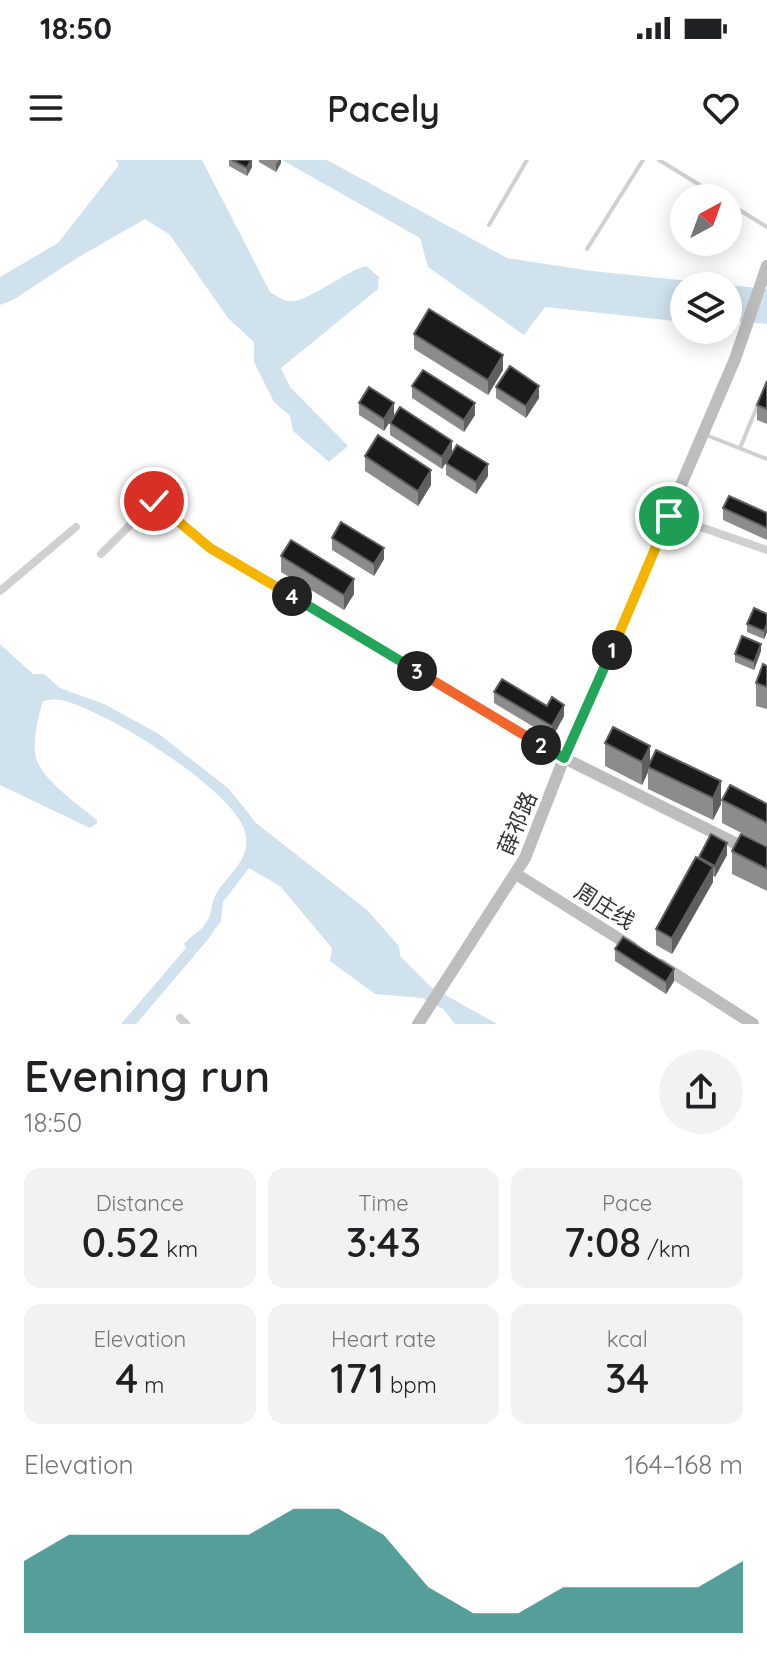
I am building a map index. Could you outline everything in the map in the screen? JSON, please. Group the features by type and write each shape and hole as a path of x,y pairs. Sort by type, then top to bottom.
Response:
{"street":[{"name":"薛祁路","path":"418,1024 516,874 703,434 767,266"},
{"path":"101,554 154,501 210,548 564,758 767,859"},
{"path":"669,516 767,550"},
{"path":"0,591 76,527"},
{"name":"周庄线","path":"516,874 753,1024"}],"lane":[{"path":"489,225 527,160"},
{"path":"587,249 643,160"},
{"path":"659,160 698,184"},
{"path":"742,212 767,227"},
{"path":"740,448 762,397"},
{"path":"703,434 767,459"}],"water":[{"path":"116,160 202,160 270,292 283,300 304,298 366,266 379,277 378,289 281,368 290,387 348,446 329,462 293,431 290,416 274,402 254,362 254,342 228,318 170,235 145,219 0,305 0,277 58,243 119,165"},
{"path":"282,160 327,160 507,258 670,279 670,320 545,307 524,335 428,267 420,238"},
{"path":"742,286 767,289 767,324 742,322"},
{"path":"0,644 33,674 44,674 60,688 104,704 159,734 229,789 256,823 367,910 399,946 400,956 431,987 497,1024 455,1024 443,1009 422,998 375,994 330,961 332,948 280,886 249,868 223,902 221,921 205,943 136,1024 121,1024 186,948 184,944 206,923 216,894 241,861 246,836 238,818 196,776 136,735 81,706 61,700 43,701 35,737 36,758 45,775 97,823 90,828 0,785"}],"building":[{"path":"232,160 251,160 247,168"},
{"path":"429,309 503,355 488,380 414,334"},
{"path":"510,366 539,386 526,406 496,387"},
{"path":"423,370 475,403 464,420 412,386"},
{"path":"767,381 767,409 757,405"},
{"path":"369,387 394,403 384,419 359,403"},
{"path":"400,407 452,441 442,457 390,423"},
{"path":"378,435 431,470 418,491 365,456"},
{"path":"457,445 488,464 476,482 446,463"},
{"path":"729,496 767,513 767,528 723,508"},
{"path":"341,522 384,548 374,564 332,538"},
{"path":"291,540 354,579 344,595 281,556"},
{"path":"754,608 767,614 764,631 747,624"},
{"path":"742,636 761,644 754,662 735,654"},
{"path":"763,664 767,666 767,687 756,683"},
{"path":"502,679 547,706 552,697 564,705 552,726 494,692"},
{"path":"613,727 650,746 642,762 605,743"},
{"path":"656,750 721,781 713,798 648,767"},
{"path":"730,785 767,804 767,823 722,800"},
{"path":"711,834 727,843 715,866 699,857"},
{"path":"741,834 767,847 767,869 732,851"},
{"path":"696,857 713,867 672,938 656,929"},
{"path":"623,937 674,969 666,982 615,949"}],"route":[{"path":"154,501 210,548 564,758 669,516"}]}
